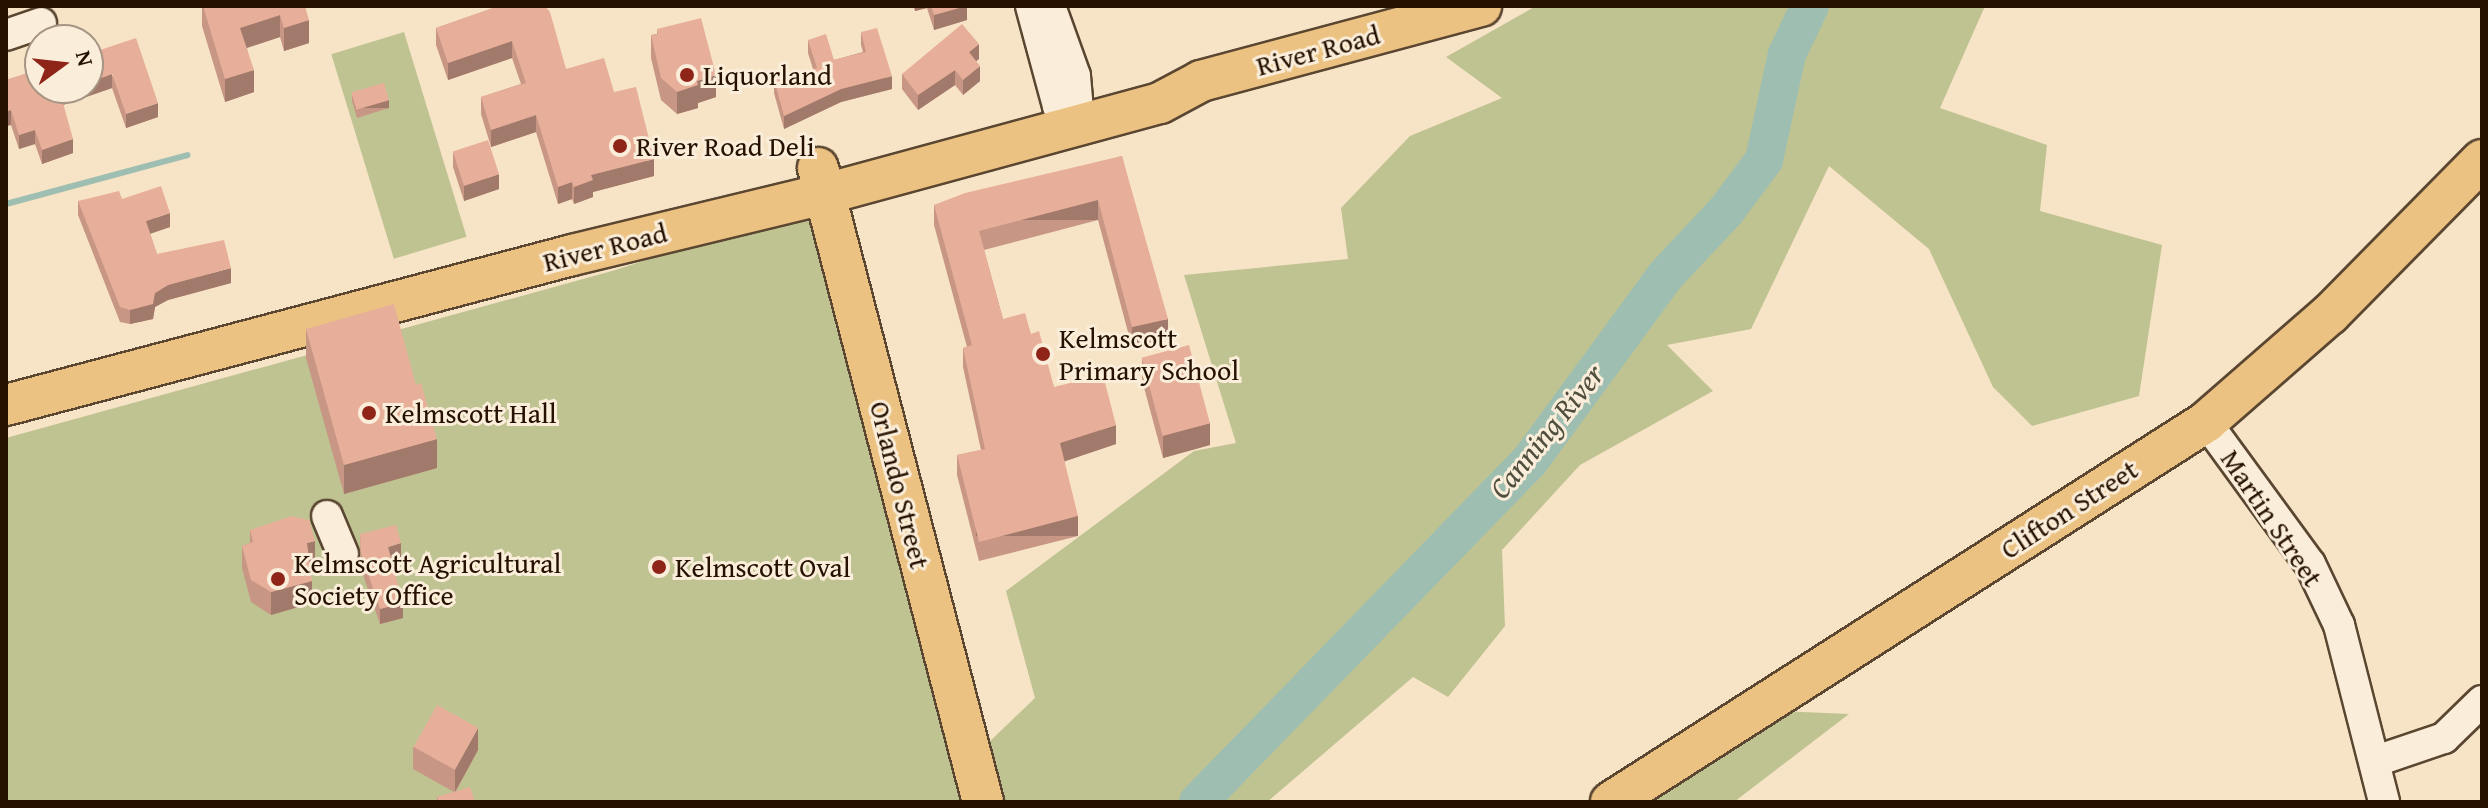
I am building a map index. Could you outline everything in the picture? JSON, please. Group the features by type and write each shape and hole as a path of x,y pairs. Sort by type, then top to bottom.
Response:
{"main road":[{"name":"River Road","path":"6,405 572,255 1068,110 1160,103 1201,81 1481,6"},
{"name":"Clifton Street","path":"1611,802 2206,422 2330,314 2482,160"},
{"name":"River Road","path":"6,387 821,181"},
{"name":"Orlando Street","path":"821,181 983,802"}],"street":[{"path":"1031,6 1068,110"},
{"path":"1050,6 1075,76 1068,110"},
{"path":"6,35 41,23"},
{"name":"Martin Street","path":"2206,422 2310,564 2339,625 2384,802"},
{"path":"327,516 343,554"},
{"path":"2376,761 2444,738 2482,701"}],"green space":[{"path":"1536,6 1985,6 1940,108 2047,145 2040,211 2162,245 2139,396 2032,426 1993,387 1929,249 1829,166 1751,329 1667,345 1713,391 1580,465 1502,550 1505,626 1448,697 1413,677 1267,802 6,802 6,438 612,271 813,207 960,770 1035,698 1006,591 1194,451 1236,443 1184,275 1348,259 1341,208 1410,136 1502,98 1446,57"},
{"path":"404,32 467,237 394,259 331,54"},
{"path":"1752,710 1849,714 1734,802 1633,802"}],"building":[{"path":"203,6 305,6 309,20 284,28 280,15 240,28 254,70 225,79"},
{"path":"499,6 545,6 550,12 566,69 604,58 614,92 636,87 654,159 591,175 593,180 574,187 572,182 558,187 536,115 491,130 481,97 526,83 512,41 448,63 436,28"},
{"path":"931,6 966,6 934,15"},
{"path":"701,18 716,75 677,92 661,78 651,35 658,34 657,29"},
{"path":"962,24 979,44 969,52 980,66 963,80 955,70 918,95 902,74"},
{"path":"877,28 892,76 841,89 784,116 774,79 817,68 808,40 826,34 834,60 866,52 861,32"},
{"path":"136,38 158,103 126,114 112,74 104,77 104,49"},
{"path":"24,74 24,104 63,104 73,139 42,150 35,130 19,135 11,110 6,112 6,80"},
{"path":"384,83 389,100 356,110 351,92"},
{"path":"488,140 499,174 464,186 453,151"},
{"path":"1122,156 1168,319 1132,327 1098,200 979,231 1003,319 1025,313 1031,334 1039,331 1054,387 1103,375 1116,425 1060,443 1078,516 979,542 957,455 985,449 963,348 972,345 934,205 965,193"},
{"path":"161,186 170,213 146,221 157,254 224,240 231,268 168,285 155,293 153,304 130,310 120,307 78,201 119,191 122,199"},
{"name":"Kelmscott Hall","path":"394,304 416,385 421,383 437,439 344,465 306,329"},
{"path":"1189,345 1210,423 1163,436 1142,358"},
{"name":"Kelmscott Agricultural Society Office","path":"292,516 309,520 315,541 307,543 312,581 271,592 251,580 242,546 253,542 250,530"},
{"path":"396,525 401,543 388,547 403,603 380,609 361,553 360,534"},
{"path":"437,705 478,728 455,770 414,747"},
{"path":"470,787 475,802 439,802 437,797"}],"waterway":[{"name":"Canning River","path":"1198,802 1529,462 1665,276 1726,211 1764,160 1787,54 1810,6"},
{"path":"6,204 188,155"}],"place":[{"name":"Liquorland","path":"687,75"},
{"name":"River Road Deli","path":"620,146"},
{"name":"Kelmscott Primary School","path":"1043,354"},
{"name":"Kelmscott Hall","path":"369,413"},
{"name":"Kelmscott Oval","path":"659,567"},
{"name":"Kelmscott Agricultural Society Office","path":"278,579"}]}
